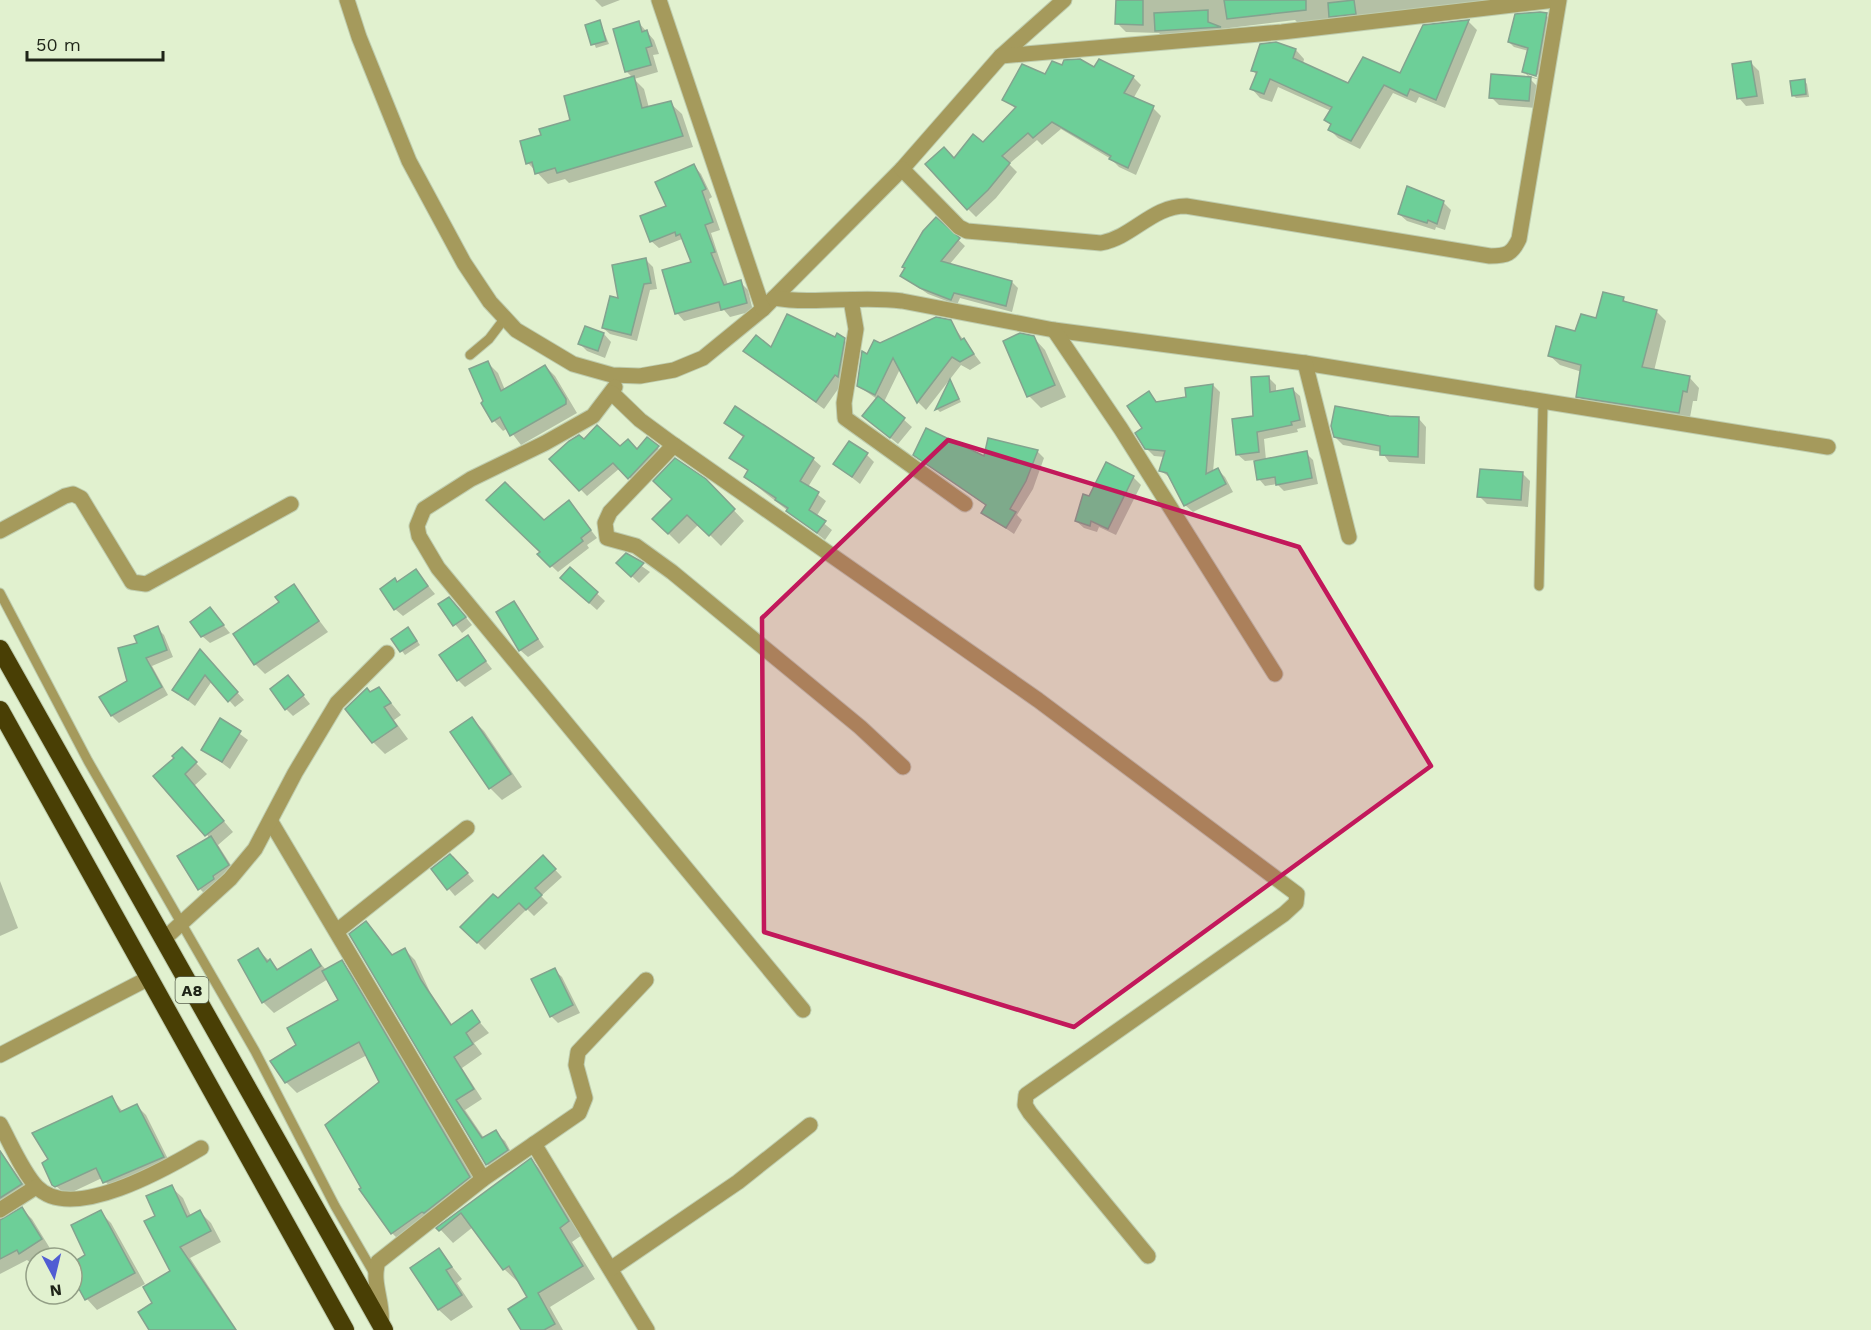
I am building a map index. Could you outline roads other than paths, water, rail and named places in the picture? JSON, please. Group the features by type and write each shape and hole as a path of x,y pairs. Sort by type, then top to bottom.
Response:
{"highway":[{"name":"A8","path":"0,649 383,1327"},
{"name":"A8","path":"0,710 345,1330"}],"street":[{"path":"347,0 359,37 410,161 464,263 490,302 516,330 573,364 623,375 640,376 674,370 703,358 768,303 902,169 1001,56 1064,0"},
{"path":"659,0 768,303"},
{"path":"902,169 959,227 967,231 1101,243 1116,240 1161,210 1172,206 1186,206 1490,256 1506,256 1513,251 1519,238 1557,0 1282,32 1001,56"},
{"path":"768,303 814,303 879,298 902,301 1054,330 1305,363 1828,447"},
{"path":"851,300 857,321 843,403 845,418 965,504"},
{"path":"1054,330 1127,439 1275,674"},
{"path":"1305,363 1349,537"},
{"path":"623,375 601,409 575,428 471,479 435,500 424,509 420,517 419,536 438,568 803,1010"},
{"path":"612,393 640,420 674,445 1038,700 1297,894 1296,903 1284,914 1026,1095 1025,1105 1030,1113 1148,1256"},
{"path":"674,445 610,512 605,532 608,541 636,546 663,565 860,727 903,766"},
{"path":"0,531 65,496 74,494 81,498 132,582 139,585 146,584 291,504"},
{"path":"164,939 230,879 255,849 295,773 337,703 387,653"},
{"path":"271,822 338,931 483,1179"},
{"path":"338,931 467,828"},
{"path":"0,1055 149,978"},
{"path":"383,1327 382,1304 376,1278 378,1262 483,1179 583,1107 585,1098 576,1065 578,1052 646,980"},
{"path":"0,1124 36,1187 51,1198 88,1197 156,1174 201,1149"},
{"path":"612,1268 738,1182 810,1125"},
{"path":"534,1144 612,1268 647,1330"},
{"path":"0,1210 36,1187"}],"lane":[{"path":"470,355 489,339 505,318"},
{"path":"1539,586 1543,402"},
{"path":"0,593 88,761 255,1051 335,1206 376,1278"}]}
